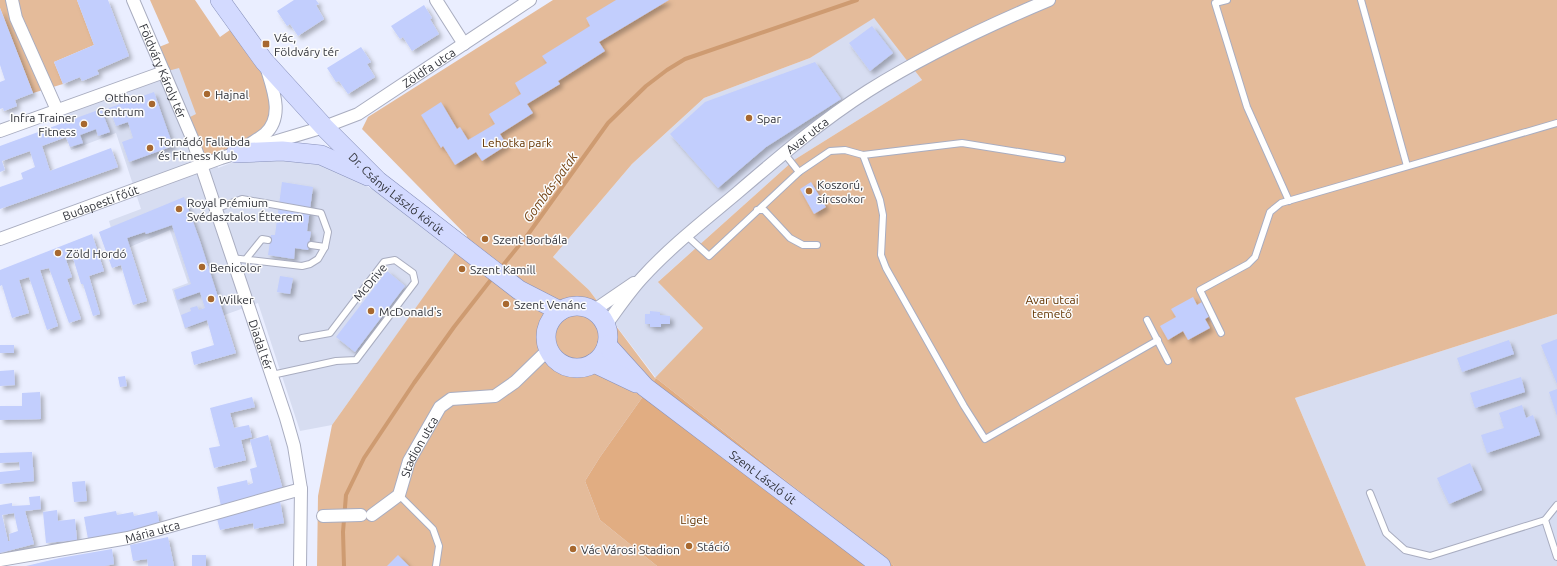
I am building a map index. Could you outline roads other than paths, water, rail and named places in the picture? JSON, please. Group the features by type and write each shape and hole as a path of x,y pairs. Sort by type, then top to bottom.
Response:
{"main road":[{"path":"220,0 264,61 324,127"},
{"name":"Dr. Csányi László körút","path":"324,127 378,180 519,290"},
{"path":"236,153 282,151 321,155 378,180"},
{"path":"519,290 560,311"},
{"path":"519,290 547,329"},
{"path":"570,307 582,307 593,311 600,317 606,326 606,345 602,355 594,363 584,367 574,368 564,366 556,360 548,350 546,341 547,329 552,319 560,311 570,307"},
{"path":"606,345 645,387"},
{"path":"594,363 645,387"},
{"name":"Szent László út","path":"645,387 881,566"}],"street":[{"path":"12,0 16,18 57,110"},
{"name":"Földváry Károly tér","path":"133,0 192,138 200,165"},
{"path":"436,0 464,44"},
{"name":"Zöldfa utca","path":"324,127 358,114 530,0"},
{"name":"Avar utca","path":"606,326 642,278 686,236 784,153 868,91 925,58 1000,21 1049,0"},
{"path":"236,153 265,134 274,121 276,102 264,61"},
{"path":"0,131 164,72"},
{"path":"200,165 324,127"},
{"name":"Diadal tér","path":"200,165 272,375 294,446 301,488 300,566"},
{"name":"Budapesti főút","path":"0,239 200,165"},
{"path":"593,311 642,278"},
{"name":"Stadion utca","path":"399,495 409,461 440,407 451,399 495,396 515,382 548,350"},
{"name":"Mária utca","path":"0,560 128,538 301,488"},
{"path":"323,516 366,515 399,495"}],"lane":[{"path":"1228,0 1215,4 1247,107 1288,200"},
{"path":"1361,0 1407,166"},
{"path":"1221,333 1200,290 1248,264 1255,256 1270,212 1281,203 1557,123"},
{"path":"686,236 709,256 799,172 830,151 845,150 863,155 962,143 1062,159"},
{"path":"784,153 799,172"},
{"path":"863,155 880,200 883,215 881,255 886,268 964,406 985,439 1158,340"},
{"path":"215,209 242,199 321,213 328,232 325,247 318,259 310,264 302,266 231,258"},
{"path":"757,210 764,210 790,238 803,245 817,245"},
{"path":"246,259 262,239 268,240"},
{"path":"311,245 325,247"},
{"name":"McDrive","path":"272,375 336,361 356,360 415,282 413,272 395,260 384,262 330,333 302,338"},
{"path":"1148,320 1168,361"},
{"path":"1370,493 1386,533 1405,550 1430,556 1545,520 1557,505"},
{"path":"399,495 433,529 439,546 436,566"},
{"path":"1545,520 1557,557"}],"waterway":[{"name":"Gombás-patak","path":"500,269 529,233 608,123 646,86 667,70 685,59 857,0"},
{"name":"Gombás-patak","path":"344,566 343,532 346,495 364,458 414,383 454,327 493,277"}],"place":[{"name":"Vác, Földváry tér","path":"266,44"},
{"name":"Hajnal","path":"207,94"},
{"name":"Otthon Centrum","path":"152,104"},
{"name":"Spar","path":"749,118"},
{"name":"Infra Trainer Fitness","path":"84,124"},
{"name":"Tornádó Fallabda és Fitness Klub","path":"150,148"},
{"name":"Koszorú, sírcsokor","path":"809,191"},
{"name":"Royal Prémium Svédasztalos Étterem","path":"179,209"},
{"name":"Szent Borbála","path":"485,239"},
{"name":"Zöld Hordó","path":"58,253"},
{"name":"Benicolor","path":"202,267"},
{"name":"Szent Kamill","path":"462,269"},
{"name":"Wilker","path":"211,299"},
{"name":"Szent Venánc","path":"506,304"},
{"name":"McDonald's","path":"371,311"},
{"name":"Stáció","path":"689,546"},
{"name":"Vác Városi Stadion","path":"573,549"}],"park label":[{"name":"Lehotka park","path":"517,142"},
{"name":"Avar utcai temető","path":"1052,306"},
{"name":"Liget","path":"694,519"}]}
